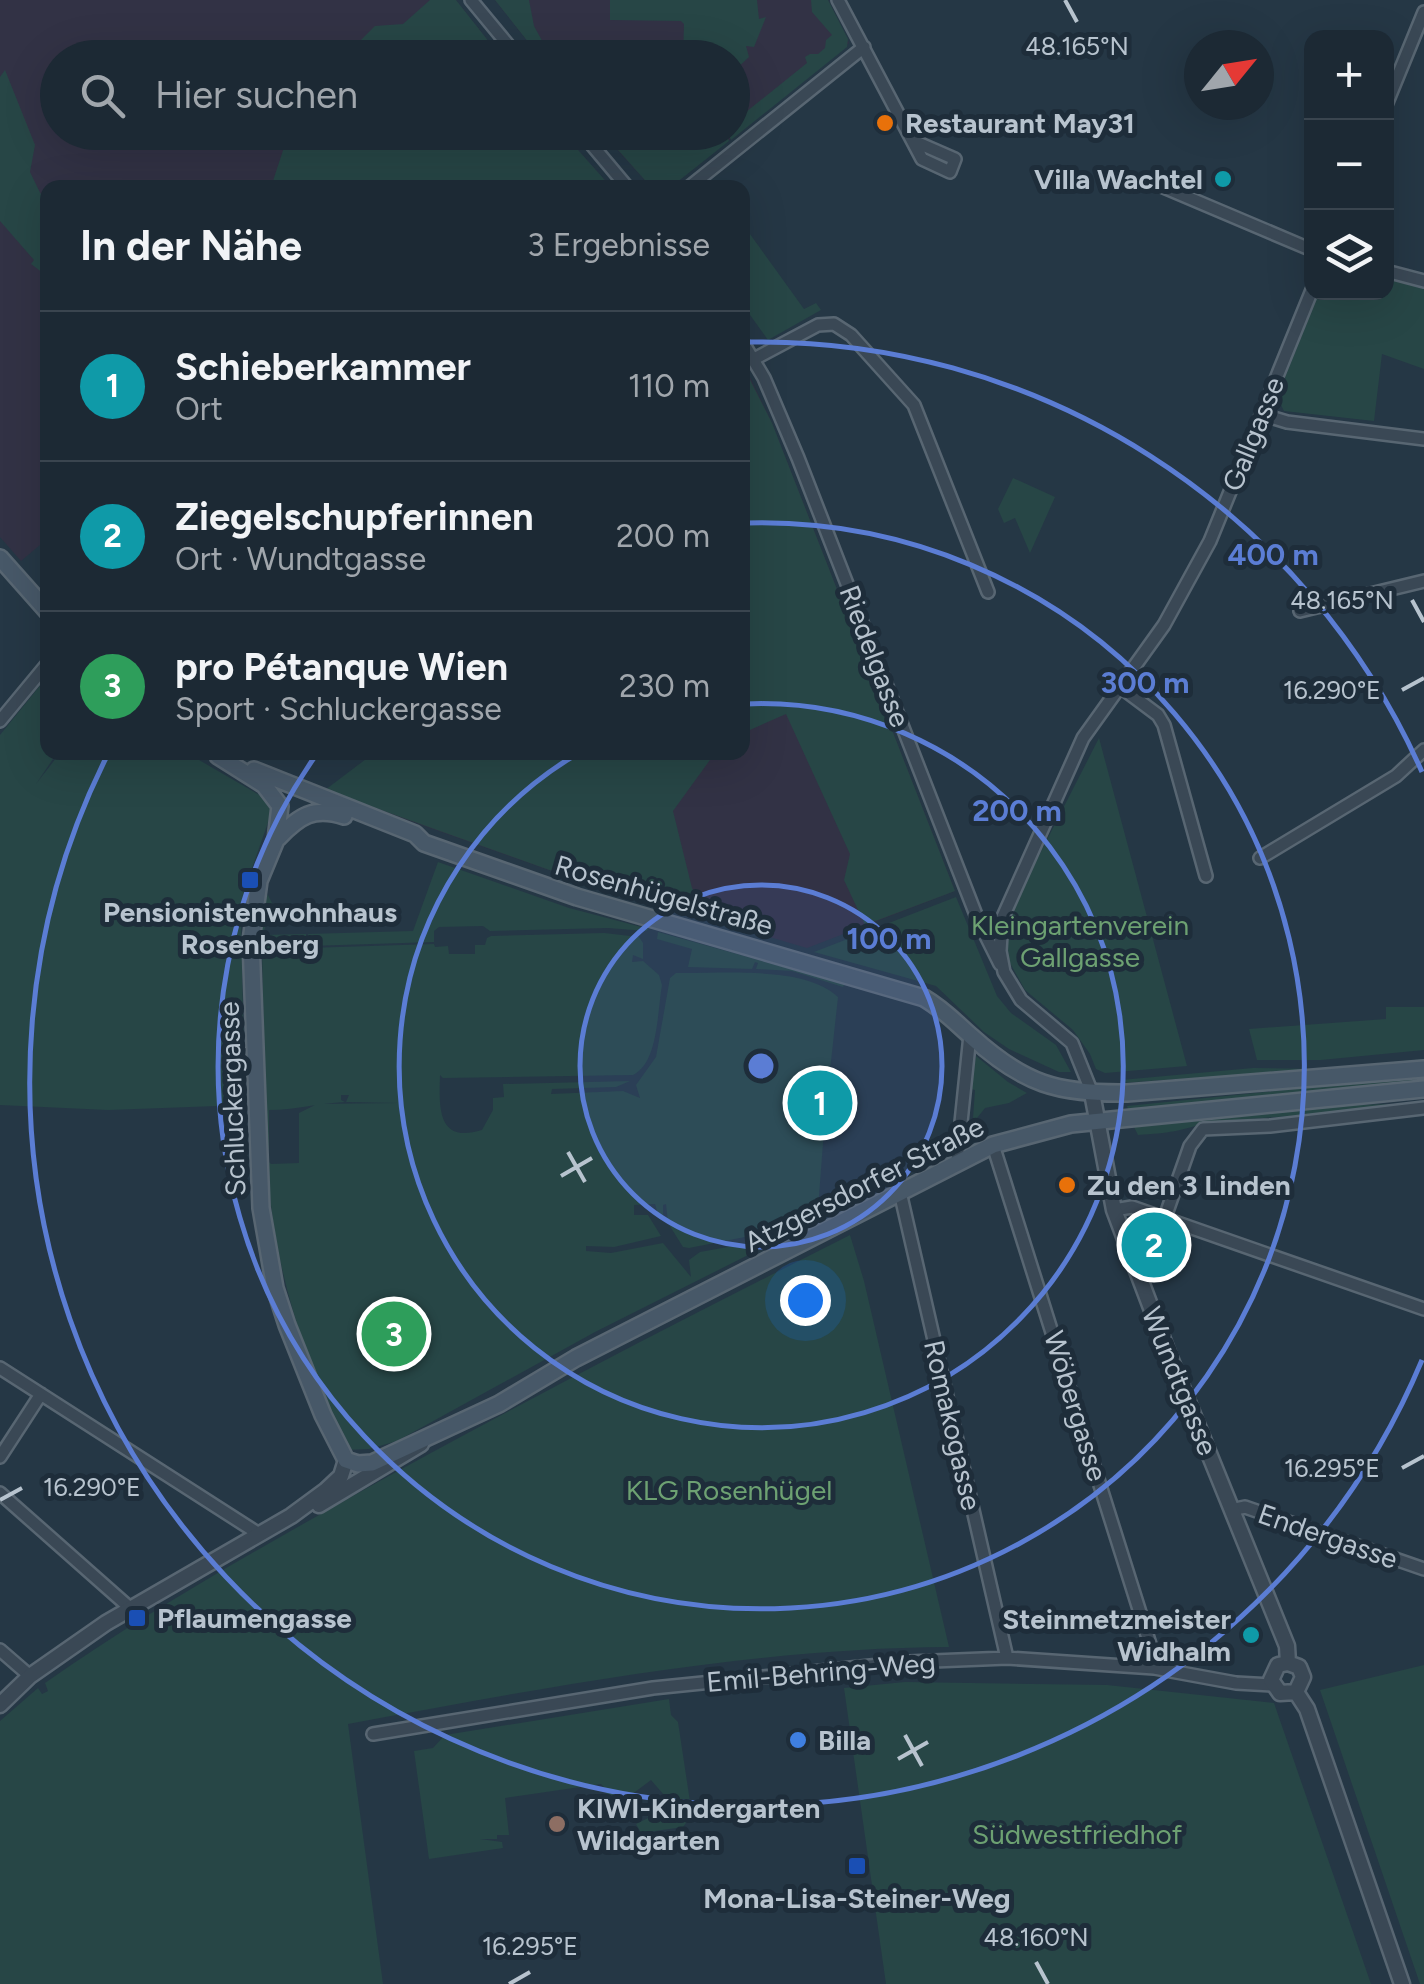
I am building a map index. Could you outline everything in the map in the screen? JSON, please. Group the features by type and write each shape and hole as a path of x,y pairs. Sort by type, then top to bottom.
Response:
{"main road":[{"path":"0,558 40,603"},
{"name":"Schluckergasse","path":"225,760 264,785 280,806 276,840 259,881 251,940 261,1208 275,1288 287,1325 322,1415 346,1460"},
{"name":"Rosenhügelstraße","path":"231,760 415,834 424,843 577,897 900,989 941,1008 1006,1067 1045,1085 1092,1093"},
{"path":"276,840 303,815 328,811 424,843"},
{"path":"1092,1093 1424,1069"},
{"name":"Atzgersdorfer Straße","path":"346,1460 372,1463 507,1400 576,1358 993,1144 1044,1129 1098,1121 1424,1089"}],"street":[{"path":"471,0 504,40"},
{"path":"838,0 916,142"},
{"path":"1394,85 1424,12"},
{"path":"750,138 864,47"},
{"path":"596,150 621,180"},
{"path":"698,180 735,150"},
{"path":"1150,181 1304,247"},
{"path":"1394,273 1424,281"},
{"name":"Gallgasse","path":"1004,972 1000,936 1006,904 1082,738 1122,688 1198,565 1308,300"},
{"path":"754,359 815,327 834,324 851,335 914,405 988,592"},
{"name":"Riedelgasse","path":"750,353 798,458 978,920 1004,972"},
{"path":"1261,414 1287,422 1424,439"},
{"path":"1300,611 1424,580"},
{"path":"0,720 40,673"},
{"path":"1122,688 1164,725 1206,876"},
{"path":"1260,858 1396,776 1424,750"},
{"path":"978,920 1006,904"},
{"path":"1004,972 1022,1000 1072,1043 1092,1093"},
{"path":"957,1161 970,1036"},
{"name":"Wundtgasse","path":"1092,1093 1114,1210 1288,1646 1288,1663"},
{"path":"1164,1220 1190,1146 1206,1128 1270,1126 1424,1108"},
{"name":"Wöbergasse","path":"993,1144 1154,1656 1154,1668"},
{"name":"Romakogasse","path":"900,1192 1007,1658"},
{"path":"1114,1210 1132,1207 1424,1309"},
{"path":"0,1368 259,1534"},
{"path":"0,1457 41,1394"},
{"name":"Atzgersdorfer Straße","path":"291,1516 362,1482 414,1451 424,1440"},
{"name":"Atzgersdorfer Straße","path":"0,1705 30,1676 130,1608 291,1516 336,1484 346,1460"},
{"path":"0,1493 130,1608"},
{"name":"Endergasse","path":"1232,1510 1245,1507 1424,1569"},
{"path":"0,1650 30,1676"},
{"name":"Emil-Behring-Weg","path":"372,1734 653,1688 814,1670 1007,1658 1154,1668 1272,1686"},
{"path":"1288,1663 1298,1667 1303,1677 1296,1692 1286,1695 1272,1686 1274,1670 1288,1663"},
{"path":"1296,1692 1307,1708 1402,1984"}],"shaded area":[{"path":"0,0 456,0 488,40 40,40 40,150 578,150 605,180 40,180 40,545 21,561 0,537"},
{"path":"495,0 828,0 849,43 750,123 750,40 527,40"},
{"path":"617,150 717,150 680,180 645,180"},
{"path":"750,377 772,423 955,891 807,948 580,881 340,796 398,760 750,760"}],"green space":[{"path":"430,0 456,0 488,40 361,40 375,26 403,24"},
{"path":"495,0 529,0 534,26 542,40 527,40"},
{"path":"610,0 757,0 759,19 766,17 754,47 750,46 750,40 684,40 681,21 610,20"},
{"path":"811,0 828,0 848,39 847,47 750,125 750,109 807,63 805,57 825,48 832,35 812,12"},
{"path":"5,70 35,145 30,172 40,193 40,271 0,221 0,77"},
{"path":"283,150 578,150 605,180 273,180"},
{"path":"618,150 718,150 680,180 645,180"},
{"path":"750,234 804,309 816,303 821,310 768,340 750,315"},
{"path":"1394,281 1424,289 1424,369 1382,354 1374,421 1284,411 1277,397 1316,300 1394,300"},
{"path":"750,380 772,423 955,891 865,925 844,880 850,854 786,714 750,730"},
{"path":"1013,478 1055,497 1030,553 1015,518 1004,523 998,509"},
{"path":"40,686 40,760 52,760 36,784 55,760 199,760 268,800 271,814 244,891 241,920 245,1105 108,1110 0,1105 0,735"},
{"name":"Kleingartenverein Gallgasse","path":"1099,738 1187,1066 1105,1073 1096,1069 1073,1030 1025,990 1010,963 1007,918"},
{"path":"365,760 710,760 673,811 692,888 710,918 580,881 325,790"},
{"path":"438,862 569,908 649,929 490,931 483,926 439,927 434,931 434,942 309,946 308,934 413,931"},
{"path":"268,895 274,907 262,935 306,934 307,948 434,944 448,946 449,954 475,954 475,945 485,945 491,936 604,933 639,937 643,959 633,955 632,962 643,961 659,975 662,985 652,1049 641,1069 633,1075 440,1075 441,1110 444,1120 456,1132 482,1130 493,1110 493,1098 504,1097 503,1084 630,1081 616,1087 552,1089 551,1094 623,1091 640,1098 636,1085 656,1057 670,978 676,973 761,973 823,987 838,997 828,1089 812,1088 809,1115 825,1117 818,1209 785,1229 689,1248 683,1247 668,1223 666,1204 663,1217 655,1204 634,1205 634,1215 648,1215 661,1236 614,1247 586,1246 586,1251 611,1253 663,1243 691,1277 689,1260 700,1252 784,1237 595,1332 397,1441 369,1449 344,1450 292,1309 270,1200 267,1160 271,1164 299,1163 299,1113 315,1105 269,1110 266,1149 261,899","holes":["341,1095 349,1095 346,1102 399,1103 323,1104 345,1102"]},
{"path":"956,897 997,996 1011,1013 1056,1045 1071,1072 1059,1072 1009,1049 984,1032 936,986 814,952"},
{"path":"658,932 845,984 843,987 792,971 756,969 755,962 752,969 688,967 692,949 657,939"},
{"path":"1386,1007 1424,1007 1424,1050 1321,1060 1257,1060 1249,1029 1386,1019"},
{"path":"976,1056 1027,1093 1009,1103 985,1108 973,1123 972,1132 975,1090 971,1089"},
{"path":"1424,1059 1424,1064 1348,1070 1122,1083 1121,1080 1253,1068 1319,1069"},
{"path":"1424,1076 1424,1083 1128,1109 1127,1106"},
{"path":"1401,1104 1209,1122 1138,1135 1131,1121 1334,1105"},
{"name":"KLG Rosenhügel","path":"850,1235 949,1647 723,1662 348,1724 383,1984 0,1984 0,1721 38,1688 42,1694 48,1691 45,1683 81,1658 268,1544 532,1399"},
{"path":"1424,1665 1424,1984 1420,1984 1320,1690"},
{"name":"Südwestfriedhof","path":"905,1682 1107,1685 1274,1703 1371,1984 886,1984 844,1688"},
{"path":"669,1699 671,1715 678,1722 692,1815 683,1827 641,1833 636,1824 648,1818 645,1811 664,1795 651,1780 631,1795 608,1804 606,1789 601,1784 505,1798 509,1835 480,1839 502,1842 503,1848 429,1859 414,1751 433,1748 445,1735"}],"place":[{"name":"Restaurant May31","path":"885,123"},
{"name":"Villa Wachtel","path":"1223,179"},
{"name":"Pensionistenwohnhaus Rosenberg","path":"250,880"},
{"name":"Schieberkammer","path":"820,1103"},
{"name":"Zu den 3 Linden","path":"1067,1185"},
{"name":"Ziegelschupferinnen","path":"1154,1245"},
{"name":"pro Pétanque Wien","path":"394,1334"},
{"name":"Pflaumengasse","path":"137,1618"},
{"name":"Steinmetzmeister Widhalm","path":"1251,1635"},
{"name":"Billa","path":"798,1740"},
{"name":"KIWI-Kindergarten Wildgarten","path":"557,1824"},
{"name":"Mona-Lisa-Steiner-Weg","path":"857,1866"}]}
